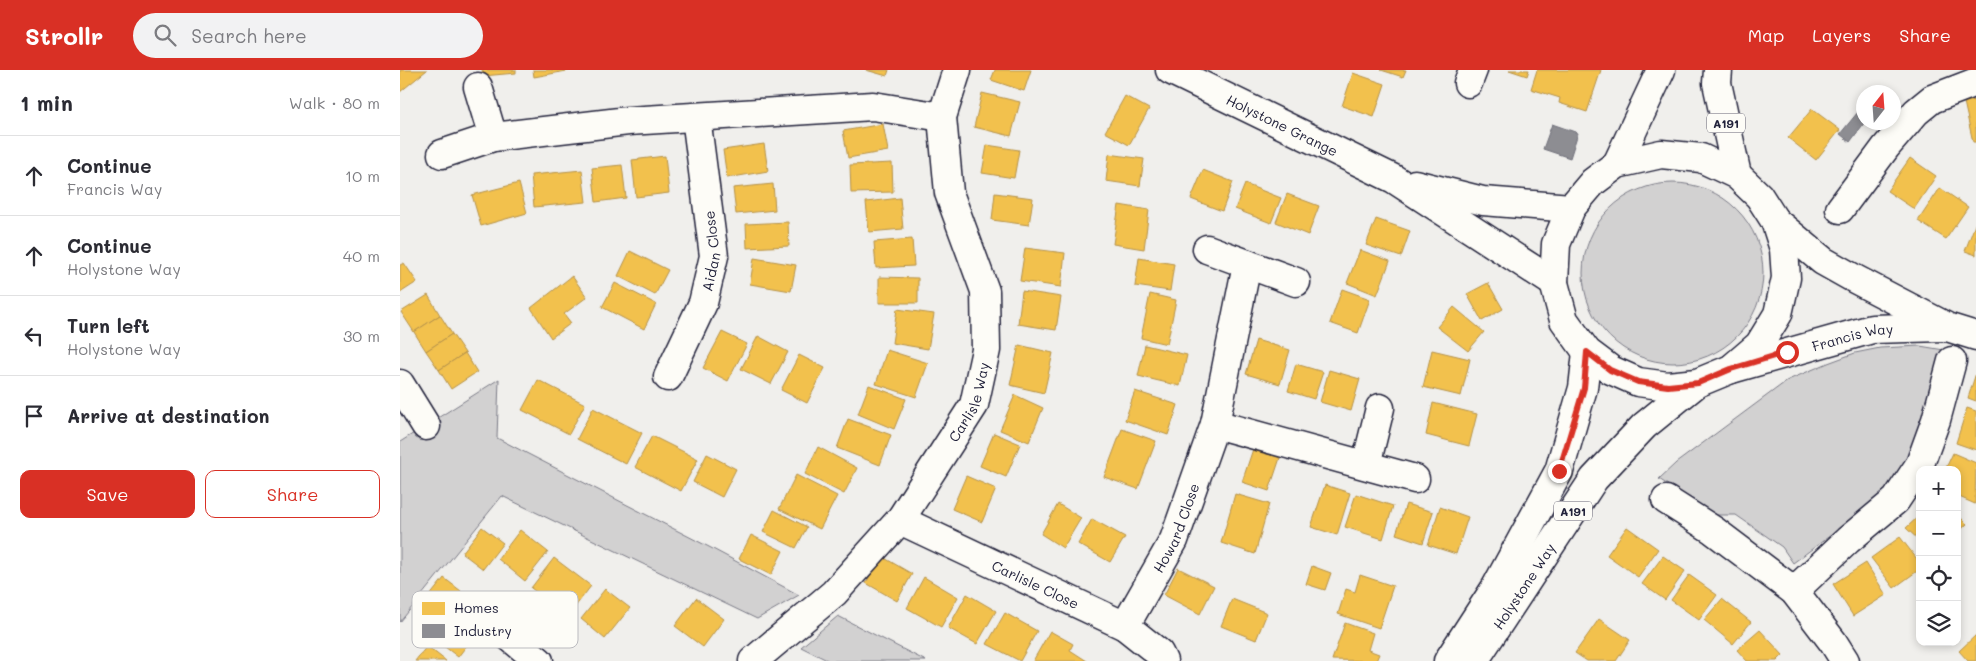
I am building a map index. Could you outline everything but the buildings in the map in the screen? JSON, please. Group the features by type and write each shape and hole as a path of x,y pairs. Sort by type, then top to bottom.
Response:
{"street":[{"name":"Carlisle Way","path":"752,661 834,593 900,520 974,405 986,350 985,291 949,193 942,117 957,70"},
{"name":"Holystone Way","path":"1617,164 1661,70"},
{"name":"A191","path":"1718,70 1717,83 1737,175"},
{"name":"Holystone Grange","path":"1173,71 1394,179 1554,283"},
{"path":"1840,209 1886,147 1916,112 1932,99 1976,82"},
{"path":"478,87 493,137"},
{"path":"442,154 493,137 628,121 873,106 942,117"},
{"name":"Aidan Close","path":"668,377 703,303 714,256 696,117"},
{"name":"Holystone Way","path":"1474,661 1594,479 1644,426 1698,383 1731,369 1759,345 1778,314 1786,278 1784,249 1775,221 1759,196 1737,175 1701,158 1661,154 1617,164 1593,182 1571,208 1556,244 1554,283 1564,320 1587,352 1610,370 1638,382 1668,386 1698,383"},
{"name":"Holystone Grange","path":"1394,179 1483,201 1571,208"},
{"name":"Francis Way","path":"1775,221 1823,261 1890,299 1947,327 1976,336"},
{"path":"1207,249 1296,282"},
{"name":"Howard Close","path":"1125,626 1174,540 1215,424 1247,264"},
{"name":"Francis Way","path":"1731,369 1872,328 1947,327"},
{"name":"Holystone Way","path":"1448,661 1496,587 1559,471 1584,388 1587,352"},
{"path":"1794,591 1848,540 1896,500 1920,464 1936,420 1952,361"},
{"path":"400,384 426,426"},
{"path":"1366,465 1380,408"},
{"path":"1215,424 1415,479"},
{"path":"1666,500 1713,530 1794,591 1834,642 1845,661"},
{"name":"Carlisle Close","path":"900,520 1125,626 1159,654 1163,661"}],"shaded area":[{"path":"1664,183 1682,183 1716,193 1737,209 1753,230 1761,255 1763,273 1761,291 1753,316 1737,337 1716,353 1708,356 1682,363 1664,363 1630,353 1603,330 1593,316 1587,299 1583,282 1583,264 1593,230 1616,203 1630,193 1647,187"},
{"path":"1920,346 1944,350 1914,447 1901,473 1870,510 1835,532 1793,563 1782,547 1736,515 1713,515 1659,479 1676,463 1788,380 1855,353 1880,348"},
{"path":"499,379 497,438 799,595 757,619 502,496 425,591 412,591 412,607 400,622 400,442"},
{"path":"838,616 926,661 829,661 801,647"}],"route":[{"path":"1559,471 1584,388 1587,352 1610,370 1638,382 1668,386 1698,383 1731,369 1787,352"}]}
